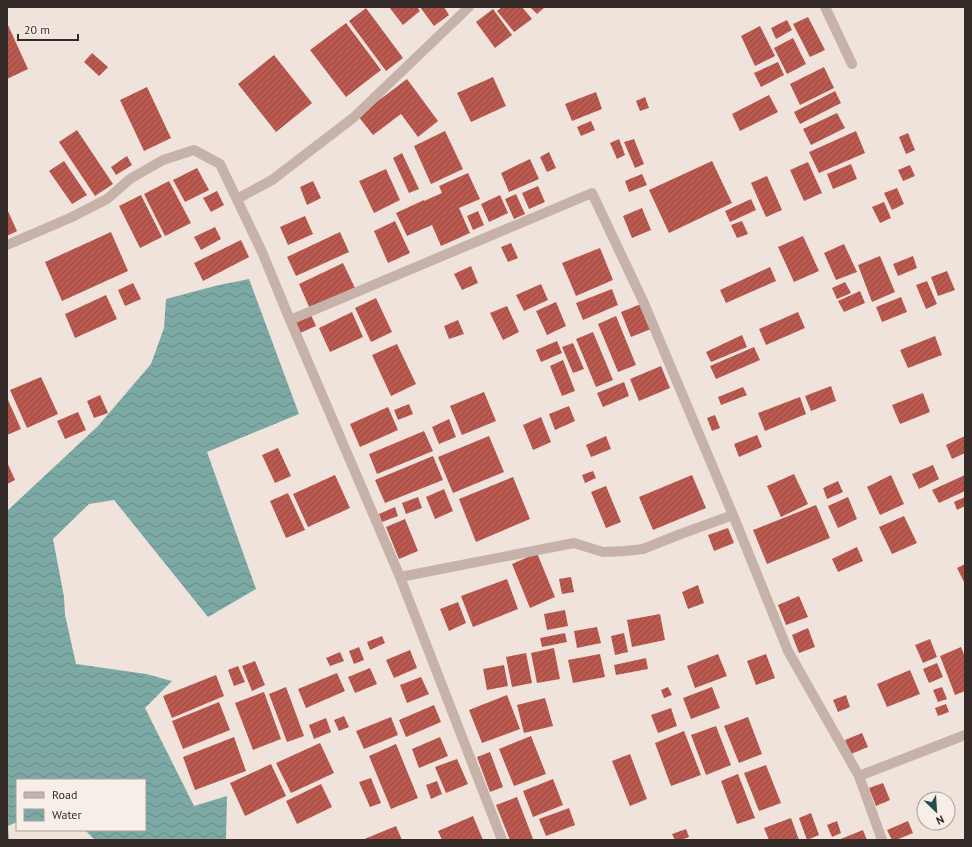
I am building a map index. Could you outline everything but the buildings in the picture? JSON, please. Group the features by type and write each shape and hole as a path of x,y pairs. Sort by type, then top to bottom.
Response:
{"street":[{"path":"237,198 272,180 353,118 469,7"},
{"path":"825,7 852,64"},
{"path":"7,244 72,217 107,199 130,179 163,160 194,150 220,164 262,252 400,577 502,840"},
{"path":"290,320 592,193 643,301 733,515 788,651 859,776 882,840"},
{"path":"400,577 574,543 603,552 643,549 678,534 733,515"},
{"path":"859,776 965,735"}],"water":[{"path":"249,279 299,414 207,452 256,589 208,617 114,500 89,504 53,539 64,597 65,615 76,664 146,674 172,681 145,708 194,806 227,796 226,840 95,840 86,831 146,831 146,779 16,779 16,822 8,826 9,840 7,840 7,511 98,426 151,364 164,328 166,299"}]}
